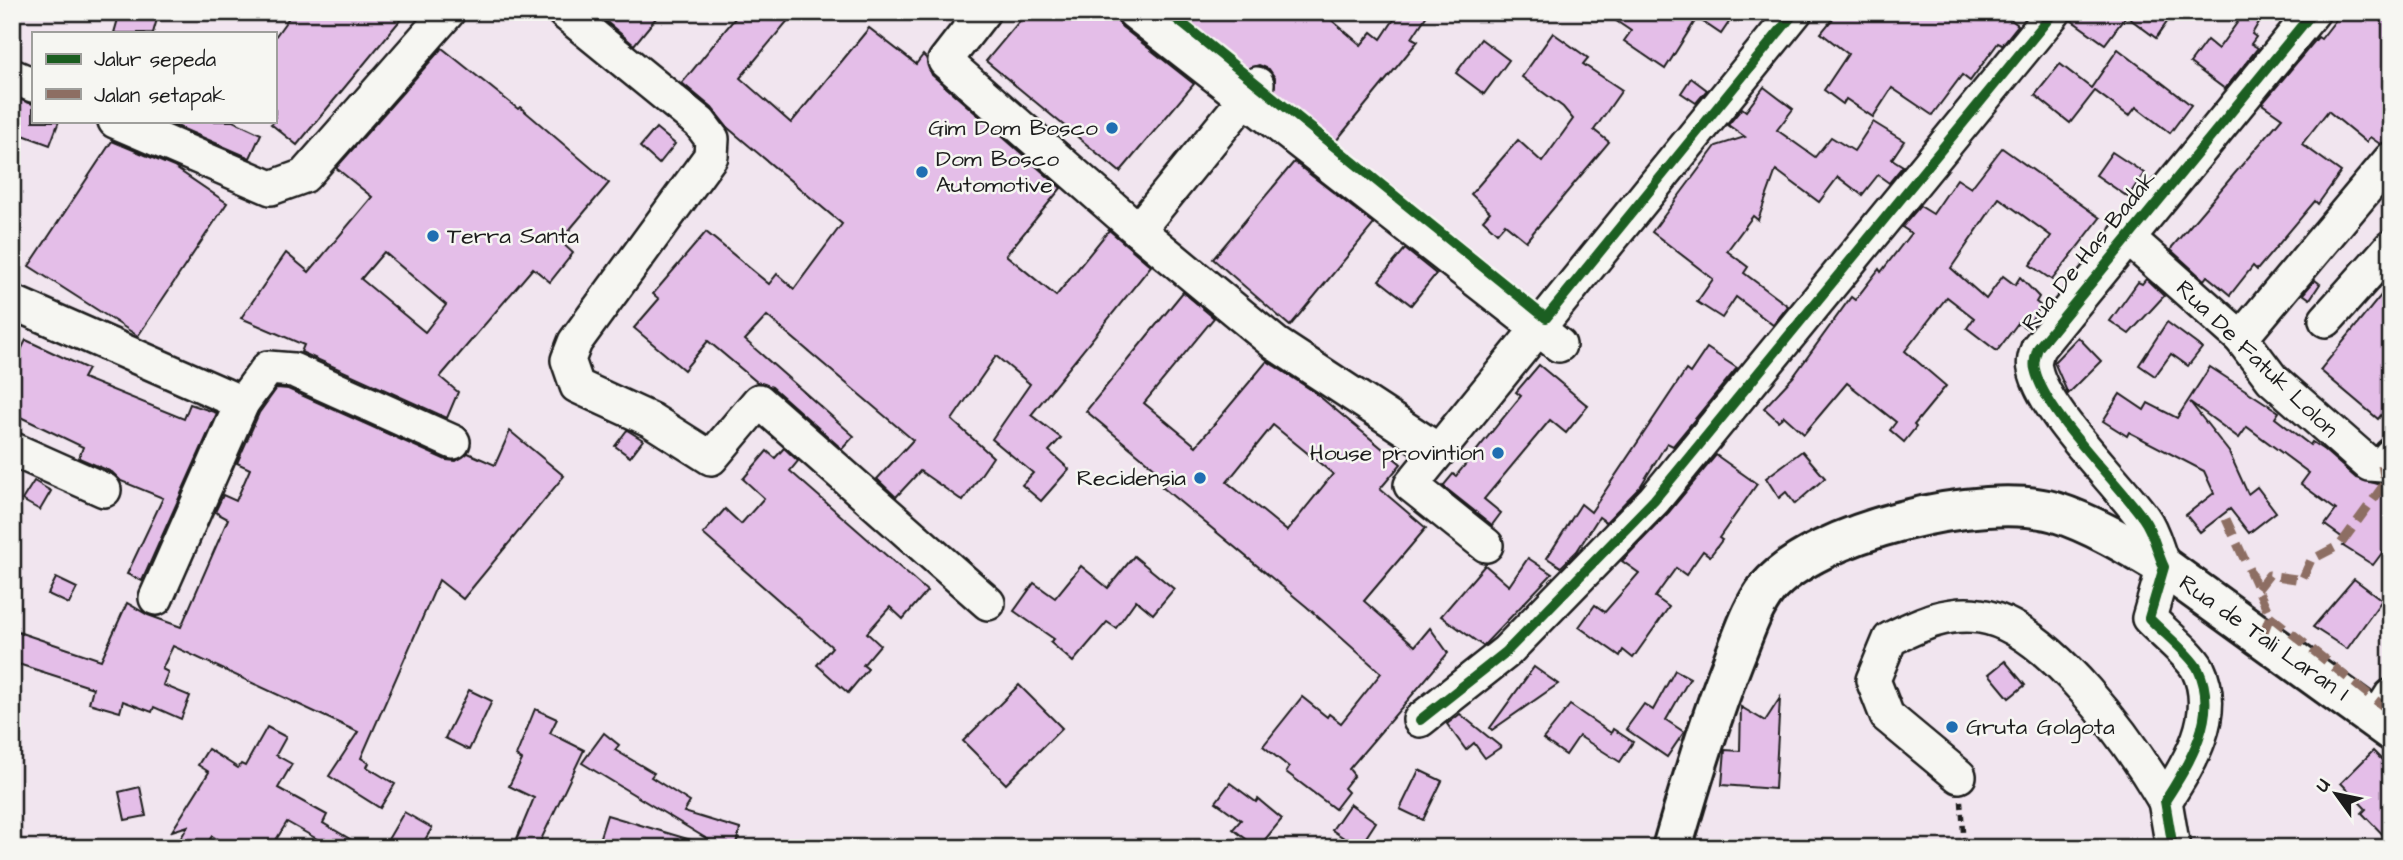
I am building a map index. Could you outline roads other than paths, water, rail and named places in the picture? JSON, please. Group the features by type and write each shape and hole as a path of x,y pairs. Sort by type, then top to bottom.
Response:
{"main road":[{"name":"Rua de Tali Laran I","path":"1672,848 1703,741 1749,621 1766,591 1781,574 1822,548 1853,536 1962,507 2053,512 2096,529 2164,567 2386,715"}],"street":[{"path":"117,122 271,188 304,176 448,12"},
{"path":"564,12 700,123 712,139 711,156 575,342 568,360 577,386 651,420 711,458 759,401 988,603"},
{"path":"983,12 945,61 1138,230 1276,344 1439,451"},
{"path":"1134,12 1250,92 1548,330"},
{"path":"1168,12 1250,92"},
{"path":"1486,545 1411,485 1548,330 1795,12"},
{"path":"1420,720 1506,652 1654,500 2054,12"},
{"name":"Rua De Has Badak","path":"2164,567 2148,525 2073,433 2040,385 2034,366 2038,348 2126,236 2313,12"},
{"path":"12,76 32,85"},
{"path":"1138,230 1250,92"},
{"path":"2241,338 2391,159"},
{"name":"Rua De Fatuk Lolon","path":"2126,236 2241,338 2272,379 2369,464 2382,465 2391,455"},
{"path":"2326,320 2391,247"},
{"path":"12,302 242,403"},
{"path":"156,598 242,403 268,368 293,370 453,442"},
{"path":"12,449 104,490"},
{"path":"2164,567 2149,618 2197,669 2206,709 2193,758 2165,801"},
{"path":"1959,776 1888,716 1872,680 1890,639 1934,618 1981,616 2014,630 2042,649 2104,710 2165,801 2173,848"}],"place":[{"name":"Gim Dom Bosco","path":"1112,128"},
{"name":"Dom Bosco Automotive","path":"922,172"},
{"name":"Terra Santa","path":"433,236"},
{"name":"House provintion","path":"1498,453"},
{"name":"Recidensia","path":"1200,478"},
{"name":"Gruta Golgota","path":"1952,727"}]}
